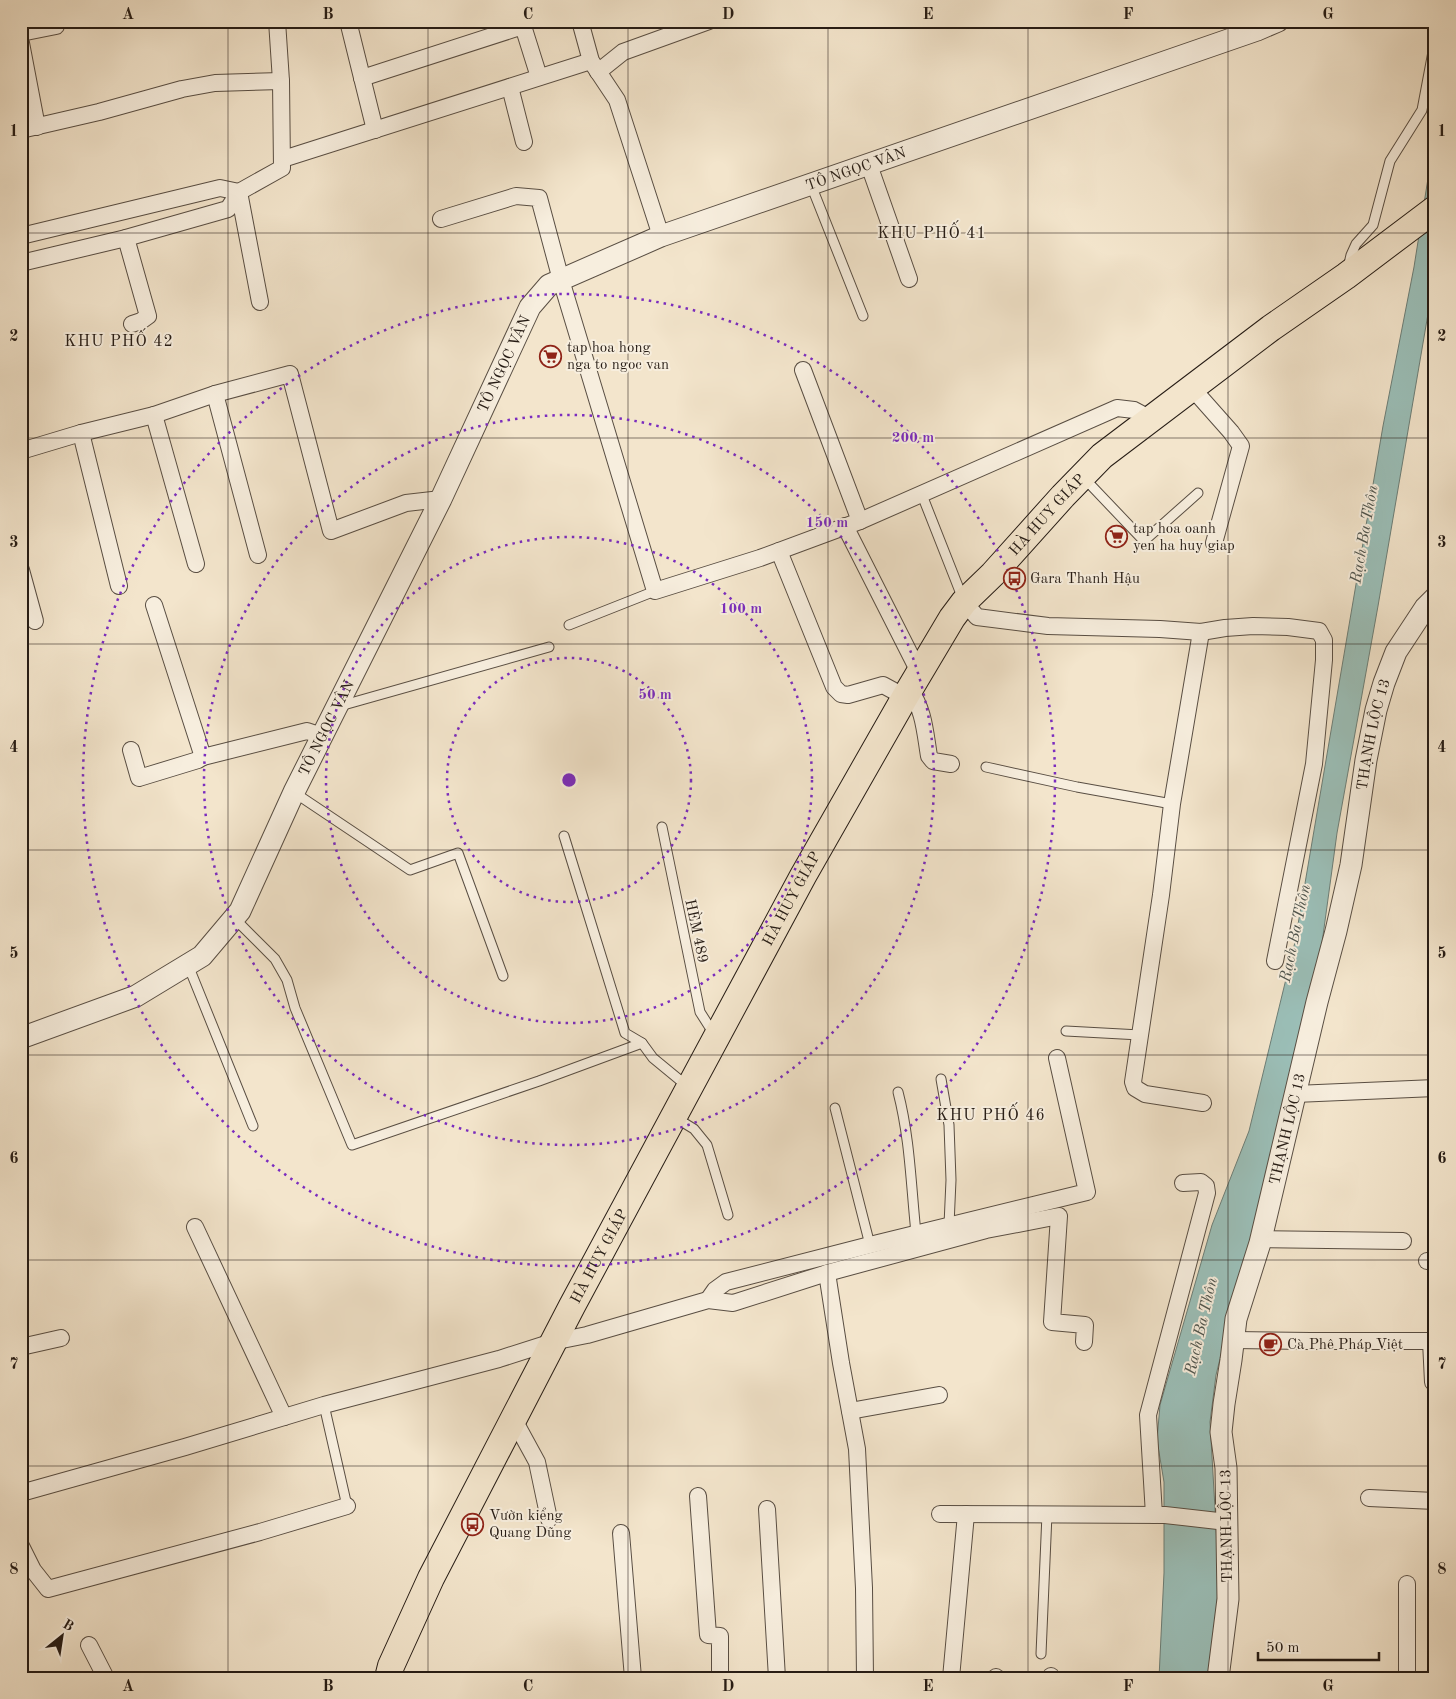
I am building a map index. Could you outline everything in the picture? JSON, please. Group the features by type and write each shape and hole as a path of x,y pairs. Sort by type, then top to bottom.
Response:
{"main road":[{"name":"HÀ HUY GIÁP","path":"388,1678 391,1666 431,1578 552,1342 808,868 911,686 952,618 964,602 1102,456 1271,328 1346,276 1435,209"}],"street":[{"path":"21,263 126,238 228,209 240,192 282,168 281,81 277,21"},
{"path":"348,21 375,130"},
{"path":"580,21 594,66 617,100 661,236"},
{"path":"283,159 375,130 512,94 539,78 594,66 623,52 709,21"},
{"name":"TÔ NGỌC VÂN","path":"21,1038 136,996 202,956 240,911 294,792 441,499 530,307 548,285 661,236 869,166 1256,26 1278,21"},
{"path":"362,78 522,24 539,78"},
{"path":"21,33 56,26"},
{"path":"21,43 29,128 99,112 182,89 215,84 281,81"},
{"path":"512,94 524,142"},
{"path":"869,166 909,279"},
{"path":"21,236 220,188 240,192"},
{"path":"240,192 260,302"},
{"path":"441,218 516,196 539,198 561,280 655,591 779,551 853,524 1118,408 1134,410 1151,419"},
{"path":"126,238 148,316 144,320 132,324"},
{"path":"804,370 853,524 911,686 918,700 929,756 933,761 951,764"},
{"path":"21,451 154,415 215,394 290,374 331,531 406,502 441,499"},
{"path":"1192,388 1241,446 1214,543"},
{"path":"215,394 258,555"},
{"path":"154,415 196,564"},
{"path":"81,434 119,586"},
{"path":"779,551 834,686 841,694 848,695 883,685 911,686"},
{"path":"21,570 35,621"},
{"name":"THẠNH LỘC 13","path":"1218,1678 1228,1599 1224,1521 1226,1468 1222,1432 1236,1319 1261,1239 1349,874 1366,760 1384,683 1396,652 1405,636 1425,608 1435,598"},
{"path":"964,602 977,617 1048,626 1201,632 1253,626 1288,627 1319,631 1324,640 1324,660 1314,764 1275,961"},
{"path":"154,605 203,757"},
{"path":"1201,632 1172,804 1161,895 1133,1082 1134,1088 1145,1094 1203,1103"},
{"path":"131,750 139,778 203,757 307,731 322,736"},
{"path":"708,1300 715,1290 726,1282 870,1244 1087,1192 1057,1058"},
{"path":"1295,1094 1435,1088"},
{"path":"1160,1515 1148,1415 1207,1193 1206,1186 1201,1182 1183,1183"},
{"path":"21,1493 324,1405 499,1359 552,1342 587,1335 708,1300 734,1302 827,1273 986,1230 1059,1216 1052,1322 1085,1325 1084,1342"},
{"path":"195,1227 284,1417"},
{"path":"1261,1239 1403,1241"},
{"path":"827,1273 857,1450 864,1588 865,1678"},
{"path":"21,1347 61,1338"},
{"path":"1234,1340 1310,1342 1431,1341 1433,1382"},
{"path":"850,1411 940,1395"},
{"path":"513,1418 537,1462 549,1519"},
{"path":"698,1496 708,1635 720,1636 720,1678"},
{"path":"1369,1498 1435,1501"},
{"path":"21,1546 33,1570 48,1589 260,1532 347,1506"},
{"path":"768,1509 777,1678"},
{"path":"940,1514 1160,1515 1224,1521"},
{"path":"951,1678 966,1514"},
{"path":"621,1533 634,1678"},
{"path":"1407,1584 1408,1678"},
{"path":"89,1644 106,1678"}],"lane":[{"path":"1346,276 1356,244 1373,225 1390,161 1422,110 1435,41"},
{"path":"811,185 863,316"},
{"path":"1082,476 1144,541 1198,492"},
{"path":"922,495 964,602"},
{"path":"569,625 655,591"},
{"path":"337,707 549,647"},
{"path":"986,767 1077,788 1172,804"},
{"path":"294,792 410,870 458,853 503,976"},
{"name":"HÈM 489","path":"662,827 700,1012 716,1037"},
{"path":"564,836 625,1033 642,1043 653,1058 689,1088"},
{"path":"234,918 275,959 287,980 295,1008 352,1145 530,1084 642,1043"},
{"path":"188,965 253,1126"},
{"path":"1066,1031 1140,1035"},
{"path":"941,1079 950,1125 951,1180 949,1225"},
{"path":"898,1092 908,1144 916,1233"},
{"path":"835,1108 870,1244"},
{"path":"674,1116 694,1129 708,1145 728,1215"},
{"path":"324,1405 347,1506"},
{"path":"1041,1654 1047,1514"}],"water":[{"name":"Rạch Ba Thôn","path":"1435,134 1435,273 1337,833 1319,965 1295,1092 1238,1286 1216,1375 1210,1422 1219,1578 1211,1678 1159,1678 1164,1573 1164,1482 1157,1440 1160,1405 1212,1225 1249,1131 1295,942 1383,426 1414,267"}],"place":[{"name":"tap hoa hong nga to ngoc van","path":"551,356"},
{"name":"tap hoa oanh yen ha huy giap","path":"1117,537"},
{"name":"Gara Thanh Hậu","path":"1014,578"},
{"name":"Cà Phê Pháp Việt","path":"1271,1344"},
{"name":"Vườn kiểng Quang Dũng","path":"473,1524"}],"district":[{"name":"KHU PHỐ 41","path":"932,232"},
{"name":"KHU PHỐ 42","path":"119,340"},
{"name":"KHU PHỐ 46","path":"991,1114"}]}
